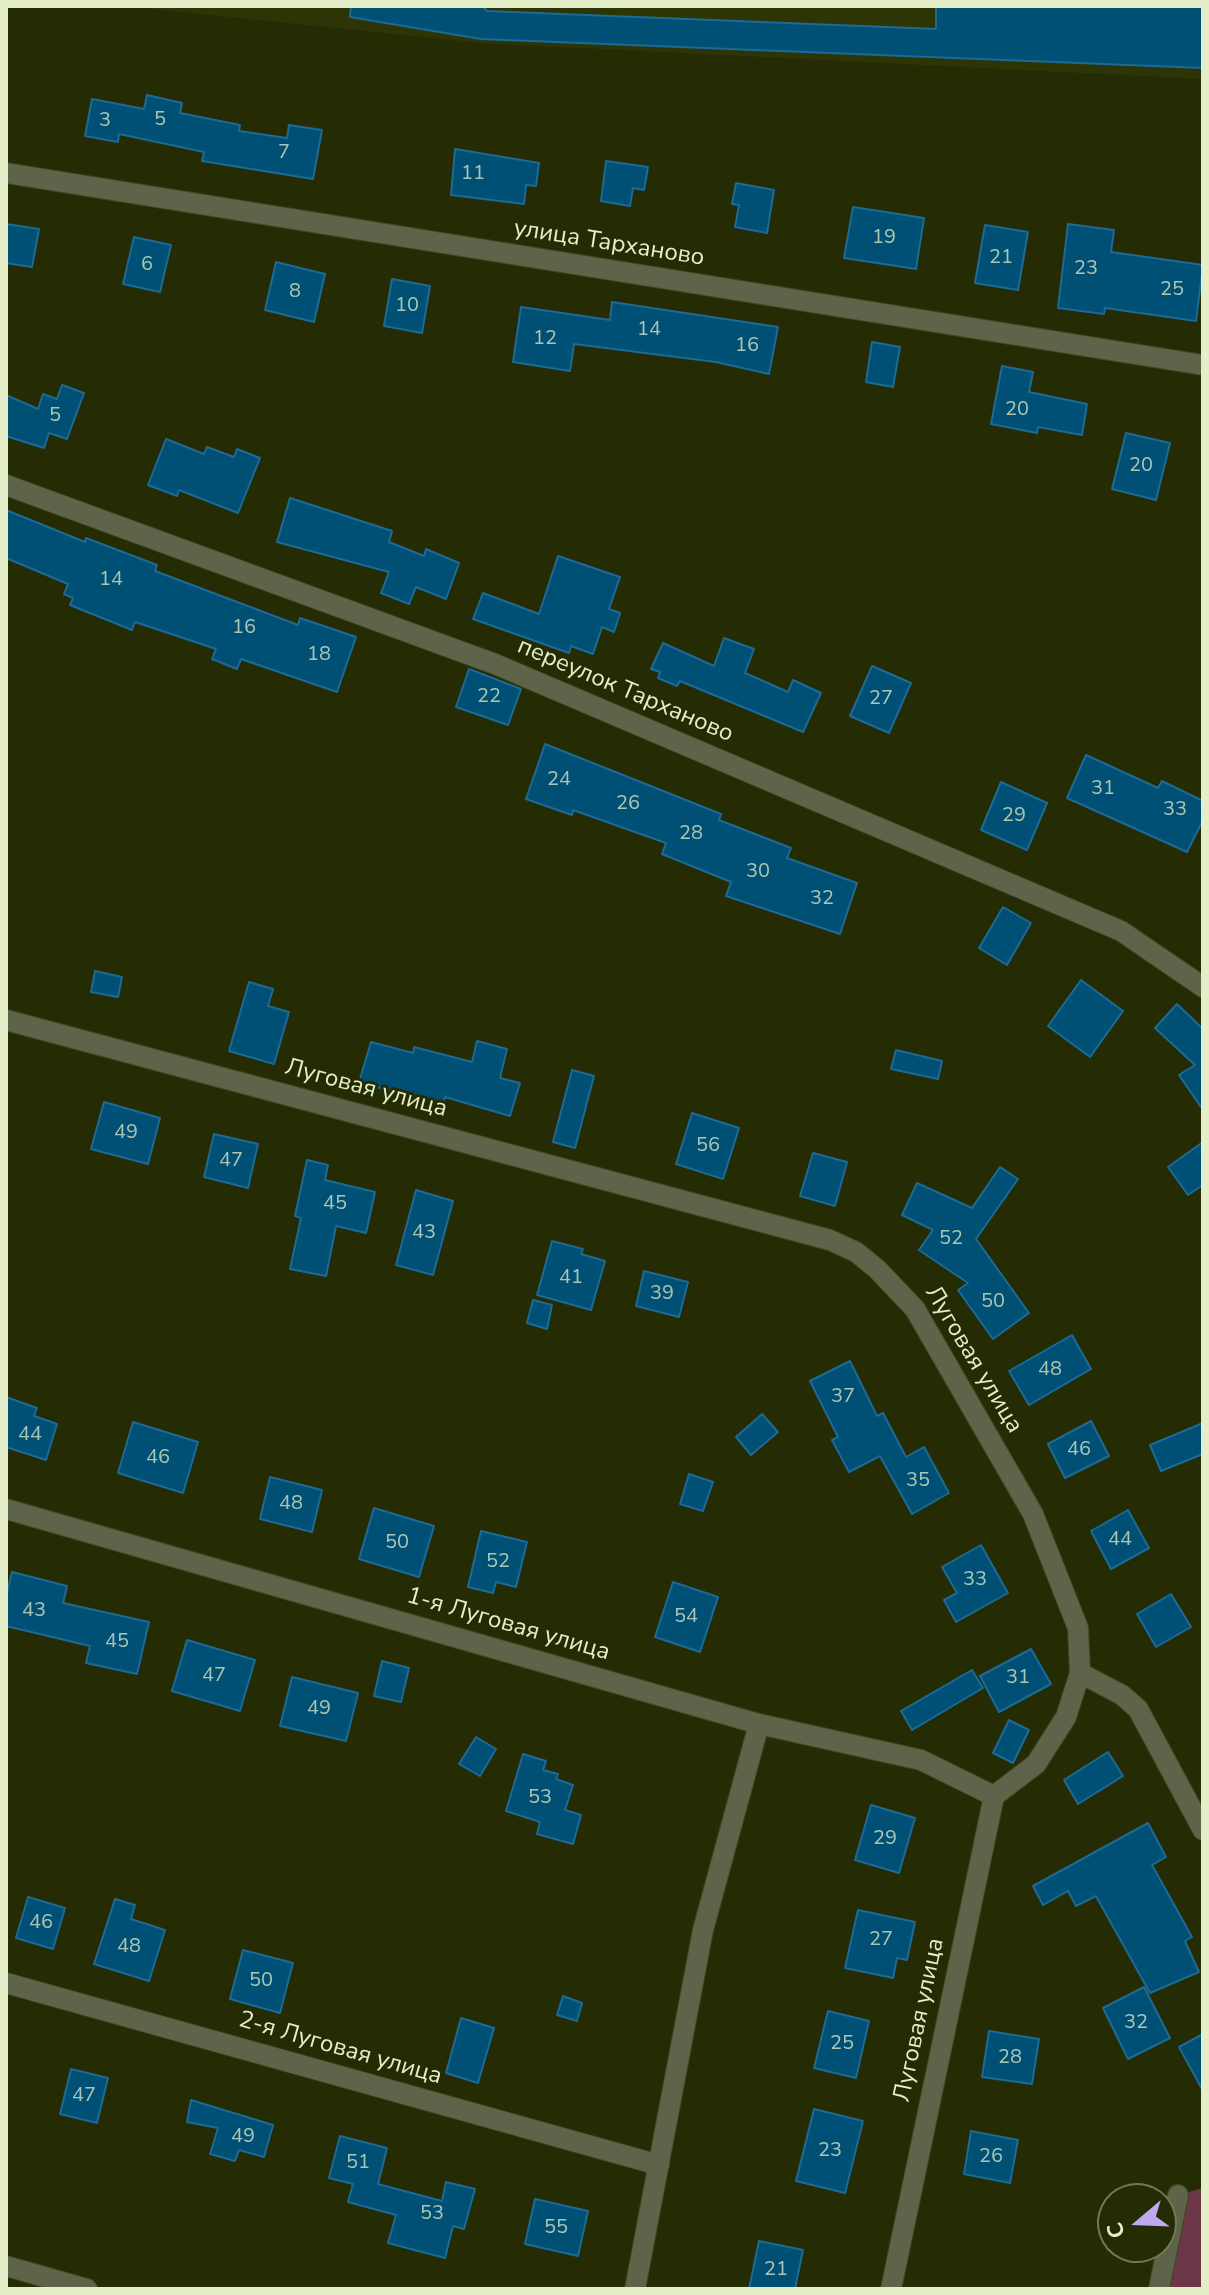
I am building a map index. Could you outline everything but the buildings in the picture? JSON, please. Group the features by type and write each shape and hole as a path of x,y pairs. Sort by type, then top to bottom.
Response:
{"street":[{"name":"улица Тарханово","path":"6,173 1203,365"},
{"name":"переулок Тарханово","path":"6,485 495,664 1121,931 1203,987"},
{"name":"Луговая улица","path":"6,1020 830,1240 856,1252 896,1286 915,1309 1033,1514 1078,1628 1080,1673 1066,1717 1036,1764 994,1796 891,2289"},
{"name":"1-я Луговая улица","path":"6,1509 759,1724 921,1760 994,1796"},
{"path":"1080,1673 1122,1695 1138,1709 1203,1830"},
{"path":"635,2289 703,1930 759,1724"},
{"name":"2-я Луговая улица","path":"6,1983 659,2165"},
{"path":"1159,2289 1178,2195"},
{"path":"6,2266 87,2289"}],"shaded area":[{"path":"123,6 1203,6 1203,79 481,43"},
{"path":"1203,2188 1203,2289 1159,2289 1164,2263 1177,2263 1178,2195"}]}
